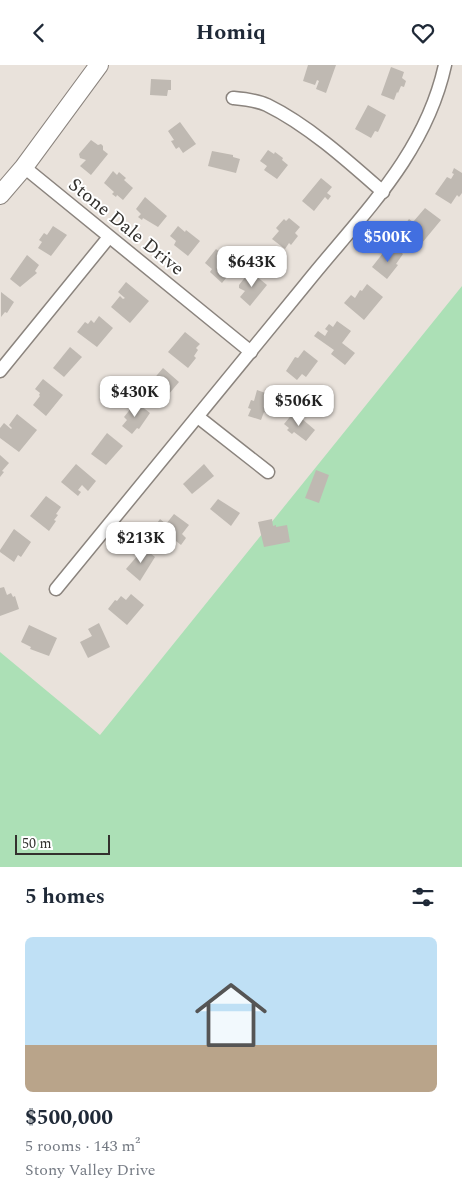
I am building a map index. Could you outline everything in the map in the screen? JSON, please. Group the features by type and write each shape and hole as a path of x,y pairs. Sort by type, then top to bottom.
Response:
{"main road":[{"path":"0,195 24,167 99,65"}],"street":[{"path":"56,589 305,284 383,192 402,166 420,136 432,109 446,65"},
{"path":"233,99 247,99 266,105 296,123 346,160 383,192"},
{"name":"Stone Dale Drive","path":"24,167 251,352"},
{"path":"0,371 109,237"},
{"path":"198,417 268,472"}],"green space":[{"path":"462,286 462,867 0,867 0,652 100,735"}],"building":[{"path":"308,65 336,65 326,93 316,89 319,81 317,80 315,85 303,81"},
{"path":"391,67 404,72 402,78 406,81 404,87 401,86 397,92 394,100 381,95"},
{"path":"151,79 171,80 171,90 168,90 167,96 150,95"},
{"path":"368,105 386,115 378,132 375,131 371,138 355,129"},
{"path":"180,122 196,144 183,153 179,147 176,149 171,141 174,140 168,131"},
{"path":"91,140 98,145 101,144 103,150 108,154 91,175 80,166 86,160 80,158 79,154"},
{"path":"268,150 274,154 275,152 283,158 282,160 288,165 277,179 264,170 267,166 260,161"},
{"path":"212,151 233,155 233,157 240,159 236,173 208,166"},
{"path":"454,168 462,173 462,193 459,197 457,195 451,204 435,194 447,177 451,179 454,174 452,173"},
{"path":"113,171 117,175 119,172 126,178 124,180 133,188 123,200 117,195 116,197 112,194 114,192 104,183"},
{"path":"321,178 332,187 327,193 331,196 328,200 325,197 314,211 302,201"},
{"path":"145,197 167,216 158,227 138,217 141,214 136,209"},
{"path":"425,208 441,220 422,243 403,227 409,219 413,222"},
{"path":"289,218 300,227 295,233 298,236 285,249 272,239 279,231 276,228 284,219 286,221"},
{"path":"53,226 67,235 51,256 38,248 42,242 39,240 44,233 47,235"},
{"path":"178,226 200,241 188,256 174,245 176,241 170,236"},
{"path":"393,246 403,254 396,264 398,265 387,279 372,267 383,253 386,255"},
{"path":"216,249 236,266 222,283 210,272 212,269 205,263"},
{"path":"27,255 39,265 35,271 37,273 20,287 10,279"},
{"path":"250,271 267,285 250,306 240,297 245,291 239,288 239,285"},
{"path":"126,282 149,301 130,323 111,307 120,296 123,299 125,298 118,292"},
{"path":"367,284 383,297 364,320 344,303 351,295 355,298"},
{"path":"1,292 14,302 7,313 5,312 1,317"},
{"path":"99,316 113,328 97,347 77,332 85,322 88,324 91,320 94,323"},
{"path":"337,321 351,331 342,343 355,353 345,365 331,354 334,350 314,336 318,331 325,336 328,331 325,329 329,324 333,327"},
{"path":"185,332 200,344 196,348 198,350 194,356 196,358 188,368 168,352"},
{"path":"70,347 82,357 64,377 53,368"},
{"path":"304,350 318,361 306,377 302,374 297,380 286,371 295,357 298,358"},
{"path":"163,368 179,382 168,395 166,393 160,400 146,388"},
{"path":"43,379 63,395 46,416 33,405 40,396 40,393 35,389"},
{"path":"257,390 274,396 268,414 264,412 261,420 248,416 251,409 248,408 251,400 254,401"},
{"path":"136,402 150,413 139,429 137,428 132,434 122,426 127,420 124,417"},
{"path":"294,412 315,430 306,441 294,432 292,434 284,424"},
{"path":"17,414 37,430 19,452 0,438 0,428 4,423 11,429 9,425"},
{"path":"107,433 123,446 106,465 91,454"},
{"path":"0,455 9,463 2,471 4,472 0,477"},
{"path":"76,464 96,481 88,491 82,485 78,490 81,492 78,496 61,482"},
{"path":"204,464 214,476 192,494 183,484"},
{"path":"316,470 329,475 319,503 305,498"},
{"path":"46,496 61,507 56,514 58,515 54,520 56,521 49,531 30,516"},
{"path":"218,499 240,513 231,526 210,509"},
{"path":"174,514 189,525 182,534 186,538 181,545 176,541 172,546 153,529 160,519 166,524"},
{"path":"272,519 273,526 287,525 290,542 264,547 258,522"},
{"path":"14,529 31,542 21,557 18,555 14,562 0,552 0,550"},
{"path":"144,548 155,557 140,581 126,569"},
{"path":"4,587 7,595 11,593 13,597 15,596 19,609 0,616 0,588"},
{"path":"131,594 144,605 127,625 108,609 121,596 126,600"},
{"path":"99,623 110,647 88,658 80,642 92,636 88,629"},
{"path":"29,625 57,638 49,656 30,649 31,647 21,642"}]}
